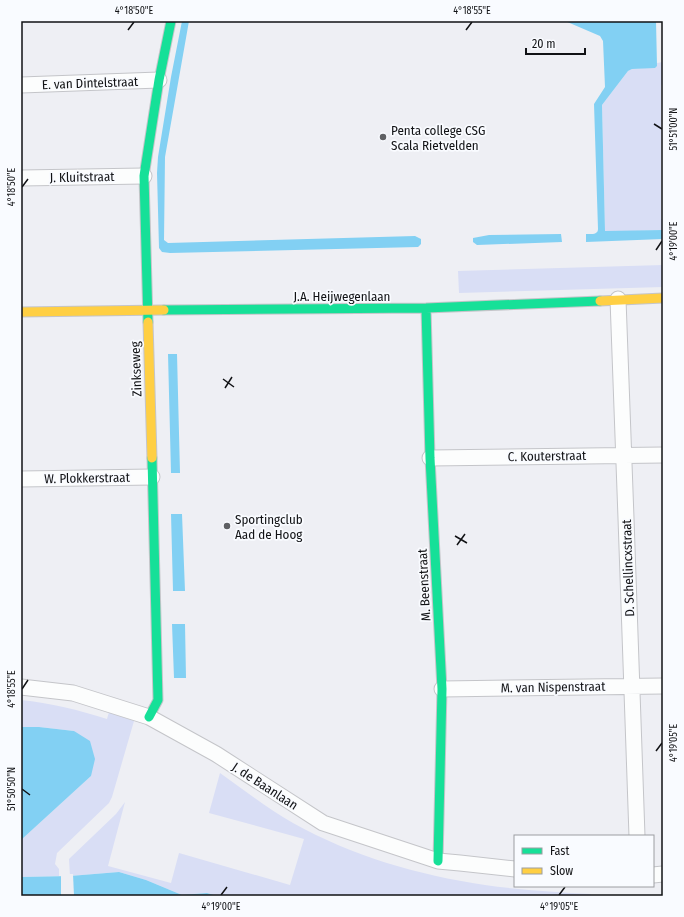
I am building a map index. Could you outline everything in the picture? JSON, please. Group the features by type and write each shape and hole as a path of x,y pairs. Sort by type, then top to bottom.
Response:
{"street":[{"name":"Zinkseweg","path":"149,717 158,700 144,176 159,80 171,21"},
{"name":"E. van Dintelstraat","path":"21,85 159,80"},
{"name":"J. Kluitstraat","path":"21,178 144,176"},
{"name":"J.A. Heijwegenlaan","path":"21,312 426,308 663,298"},
{"name":"D. Schellincxstraat","path":"618,299 633,686 636,835"},
{"name":"M. Beenstraat","path":"426,308 430,458 442,689 438,862"},
{"name":"C. Kouterstraat","path":"430,458 663,455"},
{"name":"W. Plokkerstraat","path":"21,479 152,477"},
{"name":"M. van Nispenstraat","path":"442,689 663,686"},
{"name":"J. de Baanlaan","path":"21,687 73,693 149,717 216,754 323,823 438,862 514,869"}],"shaded area":[{"path":"663,62 663,84 661,85 661,219 663,219 663,230 605,232 602,105 628,71 632,69 656,67 657,63"},
{"path":"663,265 663,287 459,293 458,271"},
{"path":"21,700 64,707 107,719 109,712 134,721 112,797 109,803 57,853 55,864 59,869 59,876 21,877 21,840 91,776 74,731 39,727 21,727"},
{"path":"220,773 283,817 315,835 386,863 435,876 485,885 524,890 591,894 590,896 217,896 207,893 182,895 146,880 119,872 70,876 69,859 116,814 125,802 108,866 171,883 179,853 290,885 304,839 209,813"}],"water":[{"path":"182,21 189,21 165,157 164,240 168,243 415,236 421,239 421,244 418,247 162,252 159,248 158,157"},
{"path":"565,21 656,21 657,66 655,68 632,69 628,71 602,105 605,231 663,230 663,239 586,242 586,234 596,233 598,231 594,104 605,87 603,41 600,36"},
{"path":"561,234 562,242 477,245 473,242 473,238 489,235"},
{"path":"168,354 177,354 180,473 171,473"},
{"path":"171,514 182,514 185,591 173,591"},
{"path":"172,624 185,624 186,678 174,678"},
{"path":"21,727 39,727 74,731 90,741 95,759 91,776 21,840"},
{"path":"119,872 146,880 182,895 207,893 217,896 21,896 21,877 70,876"}],"pier":[{"path":"61,874 73,874 74,896 61,896"}],"traffic: fast":[{"path":"148,322 144,176 159,80 171,21"},
{"path":"164,310 426,308 600,301"},
{"path":"426,308 430,458 442,689 438,861"},
{"path":"149,717 158,700 152,458"}],"traffic: slow":[{"path":"600,301 663,298"},
{"path":"21,312 164,310"},
{"path":"148,322 152,458"}],"place":[{"name":"Penta college CSG Scala Rietvelden","path":"383,137"},
{"name":"Sportingclub Aad de Hoog","path":"227,526"}]}
